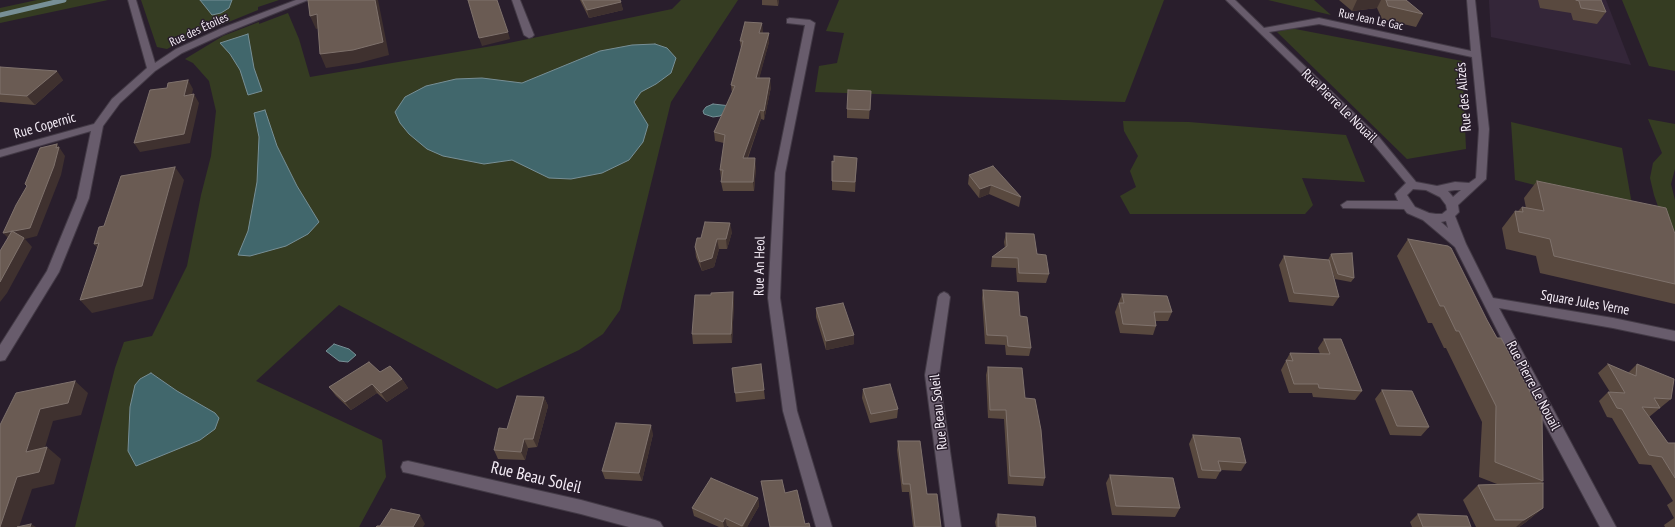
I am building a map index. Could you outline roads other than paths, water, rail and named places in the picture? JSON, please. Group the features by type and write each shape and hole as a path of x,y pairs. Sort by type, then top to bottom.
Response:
{"street":[{"path":"132,0 152,69"},
{"name":"Rue des Étoiles","path":"98,126 116,101 152,69 179,51 204,39 304,0"},
{"path":"516,0 529,35"},
{"name":"Rue Pierre Le Nouail","path":"1230,0 1374,138 1413,185"},
{"name":"Rue des Alizés","path":"1451,210 1470,187 1481,179 1484,130 1475,55 1471,0"},
{"name":"Rue An Heol","path":"790,21 810,23 780,173 774,298 790,411 824,527"},
{"name":"Rue Jean Le Gac","path":"1261,31 1319,21 1475,55"},
{"path":"0,356 53,272 83,198 94,138 98,126"},
{"name":"Rue Copernic","path":"0,154 98,126"},
{"path":"1347,205 1406,205 1401,194 1407,187 1420,185 1437,190 1444,194 1451,210 1436,218 1427,217"},
{"path":"1437,190 1455,186 1470,187"},
{"name":"Rue Pierre Le Nouail","path":"1406,205 1411,210 1427,217 1460,244"},
{"name":"Rue Pierre Le Nouail","path":"1451,210 1460,244 1543,407 1608,527"},
{"name":"Rue Beau Soleil","path":"944,297 932,375 953,527"},
{"name":"Square Jules Verne","path":"1489,302 1613,323 1675,336"},
{"name":"Rue Beau Soleil","path":"408,467 581,507 655,527"}],"waterway":[{"path":"0,15 64,0"}]}
